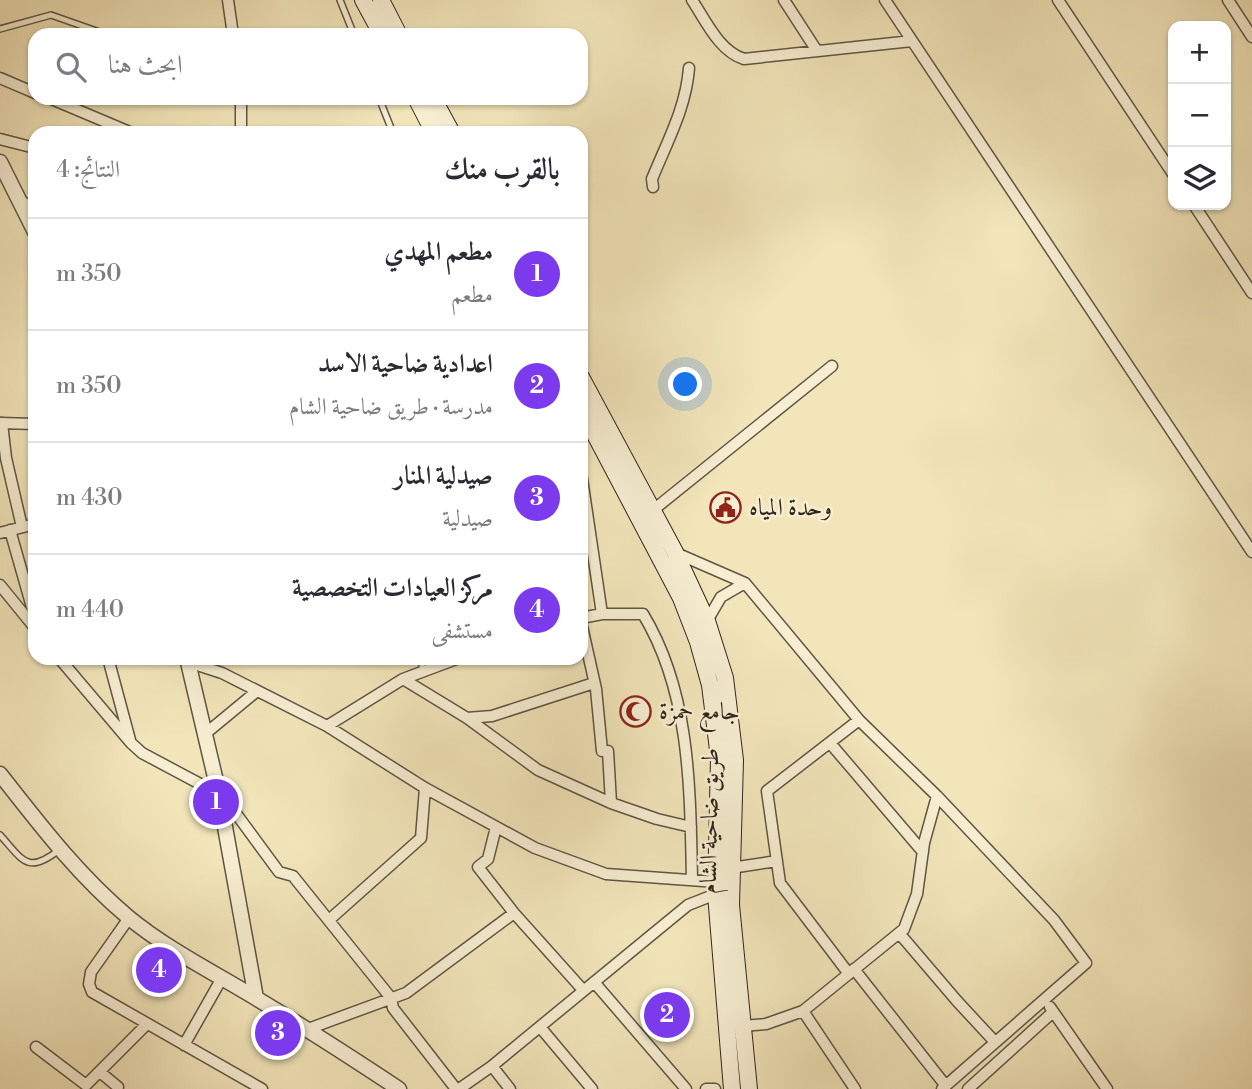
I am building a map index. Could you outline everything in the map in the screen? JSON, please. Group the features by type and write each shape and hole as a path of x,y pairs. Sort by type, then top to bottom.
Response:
{"main road":[{"path":"363,0 378,28"},
{"path":"381,0 395,28"},
{"path":"420,105 431,126"},
{"path":"437,105 448,126"},
{"name":"طريق ضاحية الشام","path":"588,390 675,552 707,621 725,678 735,760 731,905 749,1089"},
{"name":"طريق ضاحية الشام","path":"588,421 681,598 698,642 710,685 719,758 717,888 732,1089"}],"street":[{"path":"228,0 232,28"},
{"path":"692,0 723,46 733,55 744,59 912,41"},
{"path":"784,0 817,51"},
{"path":"885,0 1252,552"},
{"path":"1058,0 1168,166"},
{"path":"1228,0 1252,37"},
{"path":"653,187 652,179 676,126 688,85 689,68"},
{"path":"0,78 28,90"},
{"path":"66,105 115,126"},
{"path":"241,105 242,126"},
{"path":"0,139 28,146"},
{"path":"0,162 28,217"},
{"path":"21,202 28,204"},
{"path":"1197,210 1252,293"},
{"path":"652,511 832,366"},
{"path":"22,527 1,423 28,424"},
{"path":"588,519 602,614"},
{"path":"28,526 5,531 28,598"},
{"path":"675,552 745,583 859,720 937,796 1054,920 1086,963 944,1087 780,883 768,792 859,720"},
{"path":"707,621 721,597 745,583"},
{"path":"0,585 28,619"},
{"path":"588,618 602,614 643,614 669,666 689,772 692,880"},
{"path":"588,654 599,707 602,751 608,751 611,803"},
{"path":"65,665 142,753 219,794 232,808 279,872 293,876 329,920 391,998 393,1008 458,1089 492,1066 688,905 717,888"},
{"path":"110,665 131,743"},
{"path":"189,665 219,794 256,998"},
{"path":"201,665 327,726 425,788 535,848 606,874 692,880 717,888"},
{"path":"327,726 403,679 439,665"},
{"path":"403,679 467,718 538,770 611,803 691,827"},
{"path":"467,718 492,716 594,683"},
{"path":"205,734 257,691"},
{"path":"830,743 923,852"},
{"path":"0,774 59,850 129,918 172,949 308,1029 398,1089"},
{"path":"329,920 421,838 425,788"},
{"path":"742,1026 766,1024 803,1011 904,929 917,894 923,852 937,796"},
{"path":"496,827 488,859 478,867 514,913 583,990"},
{"path":"731,867 777,861"},
{"path":"308,1029 406,993 514,913"},
{"path":"129,918 91,972 89,984 92,992 262,1089"},
{"path":"900,933 957,1002 995,1042"},
{"path":"184,1045 222,978"},
{"path":"594,982 686,1089"},
{"path":"1044,999 1107,1089"},
{"path":"803,1011 855,1089"},
{"path":"968,1089 1053,1012"},
{"path":"36,1047 86,1085 146,1024"},
{"path":"540,1027 592,1089"},
{"path":"492,1066 510,1089"},
{"path":"100,1072 118,1087"},
{"path":"706,1089 715,1089"}],"lane":[{"path":"340,0 351,28"},
{"path":"0,29 51,15 88,28"},
{"path":"382,105 390,126"},
{"path":"422,665 422,671"},
{"path":"0,835 29,863 44,861 59,850"}],"place":[{"name":"وحدة المياه","path":"726,507"},
{"name":"جامع حمزة","path":"636,711"},
{"name":"مطعم المهدي","path":"216,802"},
{"name":"مركز العيادات التخصصية","path":"159,970"},
{"name":"اعدادية ضاحية الاسد","path":"667,1015"},
{"name":"صيدلية المنار","path":"278,1033"}]}
